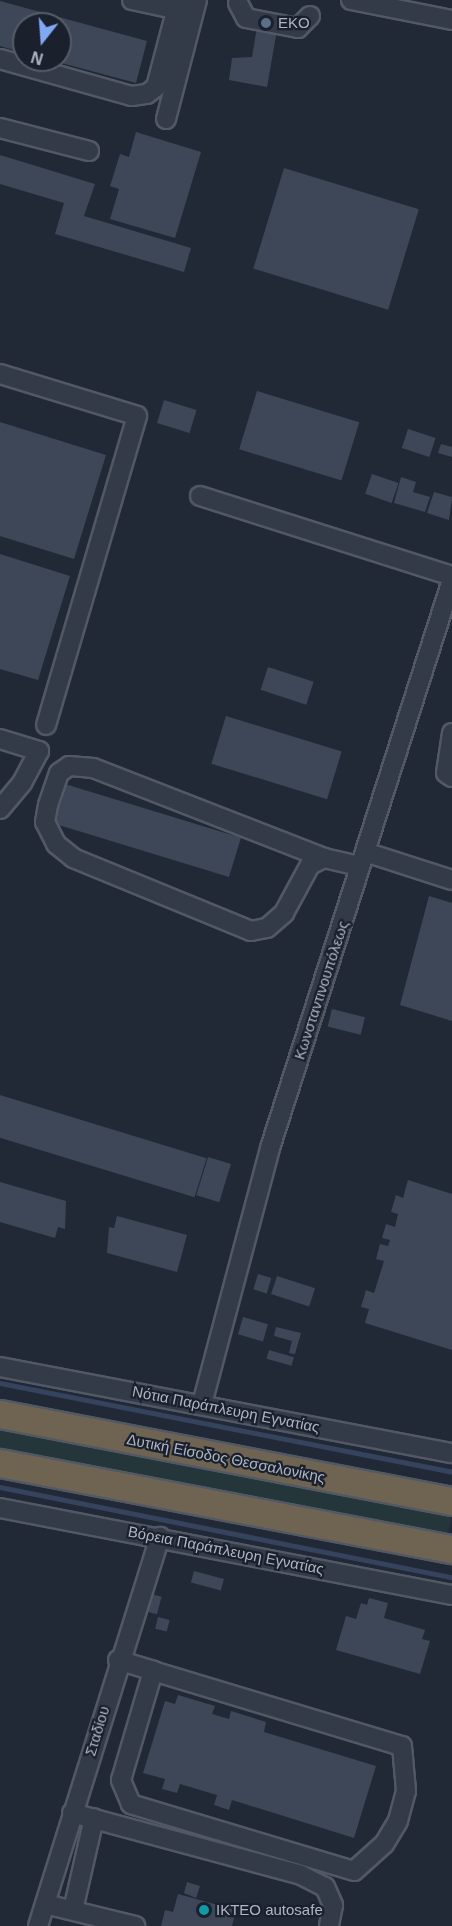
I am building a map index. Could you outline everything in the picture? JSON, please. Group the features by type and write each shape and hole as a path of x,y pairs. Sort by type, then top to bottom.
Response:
{"highway":[{"name":"Δυτική Είσοδος Θεσσαλονίκης","path":"0,1414 452,1501"},
{"path":"0,1463 452,1549"}],"street":[{"path":"0,59 132,96 147,94 156,87 176,4 132,0"},
{"path":"166,119 197,0"},
{"path":"351,0 452,20"},
{"path":"238,3 246,18 298,28 310,16"},
{"path":"0,128 89,152"},
{"path":"0,374 137,416 46,725"},
{"path":"200,496 452,578"},
{"name":"Κωνσταντινουπόλεως","path":"202,1404 270,1148 452,578"},
{"path":"452,733 446,773 452,777"},
{"path":"0,739 39,751 22,783 0,808"},
{"path":"324,858 310,865 284,913 267,928 251,931 73,858 56,844 45,822 59,772 69,766 93,768 324,858 362,859 452,880"},
{"name":"Νότια Παράπλευρη Εγνατίας","path":"0,1367 452,1453"},
{"name":"Βόρεια Παράπλευρη Εγνατίας","path":"0,1508 452,1594"},
{"name":"Σταδίου","path":"39,1926 118,1660 160,1537"},
{"path":"118,1660 402,1746 406,1791 398,1821 384,1844 354,1871 131,1804 121,1780 153,1671"},
{"path":"72,1813 301,1875 325,1887 333,1905 328,1926"},
{"path":"73,1910 94,1818"},
{"path":"45,1904 135,1926"}],"shaded area":[{"path":"0,1429 452,1517 448,1535 0,1448"}],"building":[{"path":"0,1 40,12 12,12 12,50 0,46"},
{"path":"72,21 147,41 136,83 72,66"},
{"path":"257,27 277,30 267,87 229,80 232,58 252,57"},
{"path":"136,132 201,152 175,238 110,219 119,189 110,186 120,154 129,157"},
{"path":"0,155 95,184 84,216 191,248 184,272 55,234 64,203 0,184"},
{"path":"284,168 419,209 388,310 253,268"},
{"path":"257,391 359,422 341,481 239,449"},
{"path":"164,400 197,410 189,433 157,423"},
{"path":"0,422 106,455 74,559 0,536"},
{"path":"408,429 436,438 429,457 402,448"},
{"path":"441,444 452,447 452,457 438,453"},
{"path":"372,474 398,483 392,503 365,494"},
{"path":"401,477 416,482 413,492 430,497 425,512 394,503"},
{"path":"434,492 452,497 449,520 427,513"},
{"path":"0,554 70,576 38,680 0,669"},
{"path":"268,667 314,682 306,705 261,690"},
{"path":"226,716 342,751 327,799 211,764"},
{"path":"65,784 241,838 229,877 53,823"},
{"path":"429,896 452,903 452,1021 400,1005"},
{"path":"332,1009 365,1017 361,1035 328,1026"},
{"path":"0,1095 207,1158 195,1197 0,1138"},
{"path":"208,1157 231,1164 219,1202 196,1195"},
{"path":"408,1180 452,1194 452,1350 365,1323 369,1309 361,1307 366,1290 374,1293 384,1261 376,1259 380,1244 388,1246 390,1240 382,1238 386,1224 395,1227 398,1214 391,1212 396,1195 403,1198"},
{"path":"0,1182 66,1201 65,1229 58,1227 55,1238 0,1222"},
{"path":"117,1216 187,1235 177,1272 107,1253 109,1227 114,1228"},
{"path":"258,1274 271,1278 267,1293 253,1289"},
{"path":"277,1276 315,1288 309,1306 271,1294"},
{"path":"243,1317 268,1324 263,1341 238,1334"},
{"path":"276,1327 301,1333 295,1354 289,1353 292,1341 274,1336"},
{"path":"269,1350 294,1357 292,1366 267,1359"},
{"path":"194,1571 224,1579 221,1591 191,1583"},
{"path":"151,1594 162,1597 157,1614 146,1611"},
{"path":"369,1598 388,1603 384,1618 425,1630 422,1639 430,1641 420,1674 336,1650 346,1616 356,1619 361,1603 367,1605"},
{"path":"158,1617 170,1620 167,1632 155,1629"},
{"path":"178,1695 215,1706 212,1714 229,1719 231,1711 266,1722 264,1732 376,1766 354,1838 232,1800 229,1810 214,1805 217,1795 180,1784 177,1793 162,1789 165,1779 143,1773 165,1701 175,1704"},
{"path":"187,1882 200,1886 196,1898 184,1893"},
{"name":"ΙΚΤΕΟ autosafe","path":"178,1894 236,1910 232,1926 161,1926 165,1910 173,1912"}],"waterway":[{"path":"0,1383 452,1472"},
{"path":"0,1487 452,1577"}],"place":[{"name":"EKO","path":"266,23"},
{"name":"ΙΚΤΕΟ autosafe","path":"204,1910"}]}
